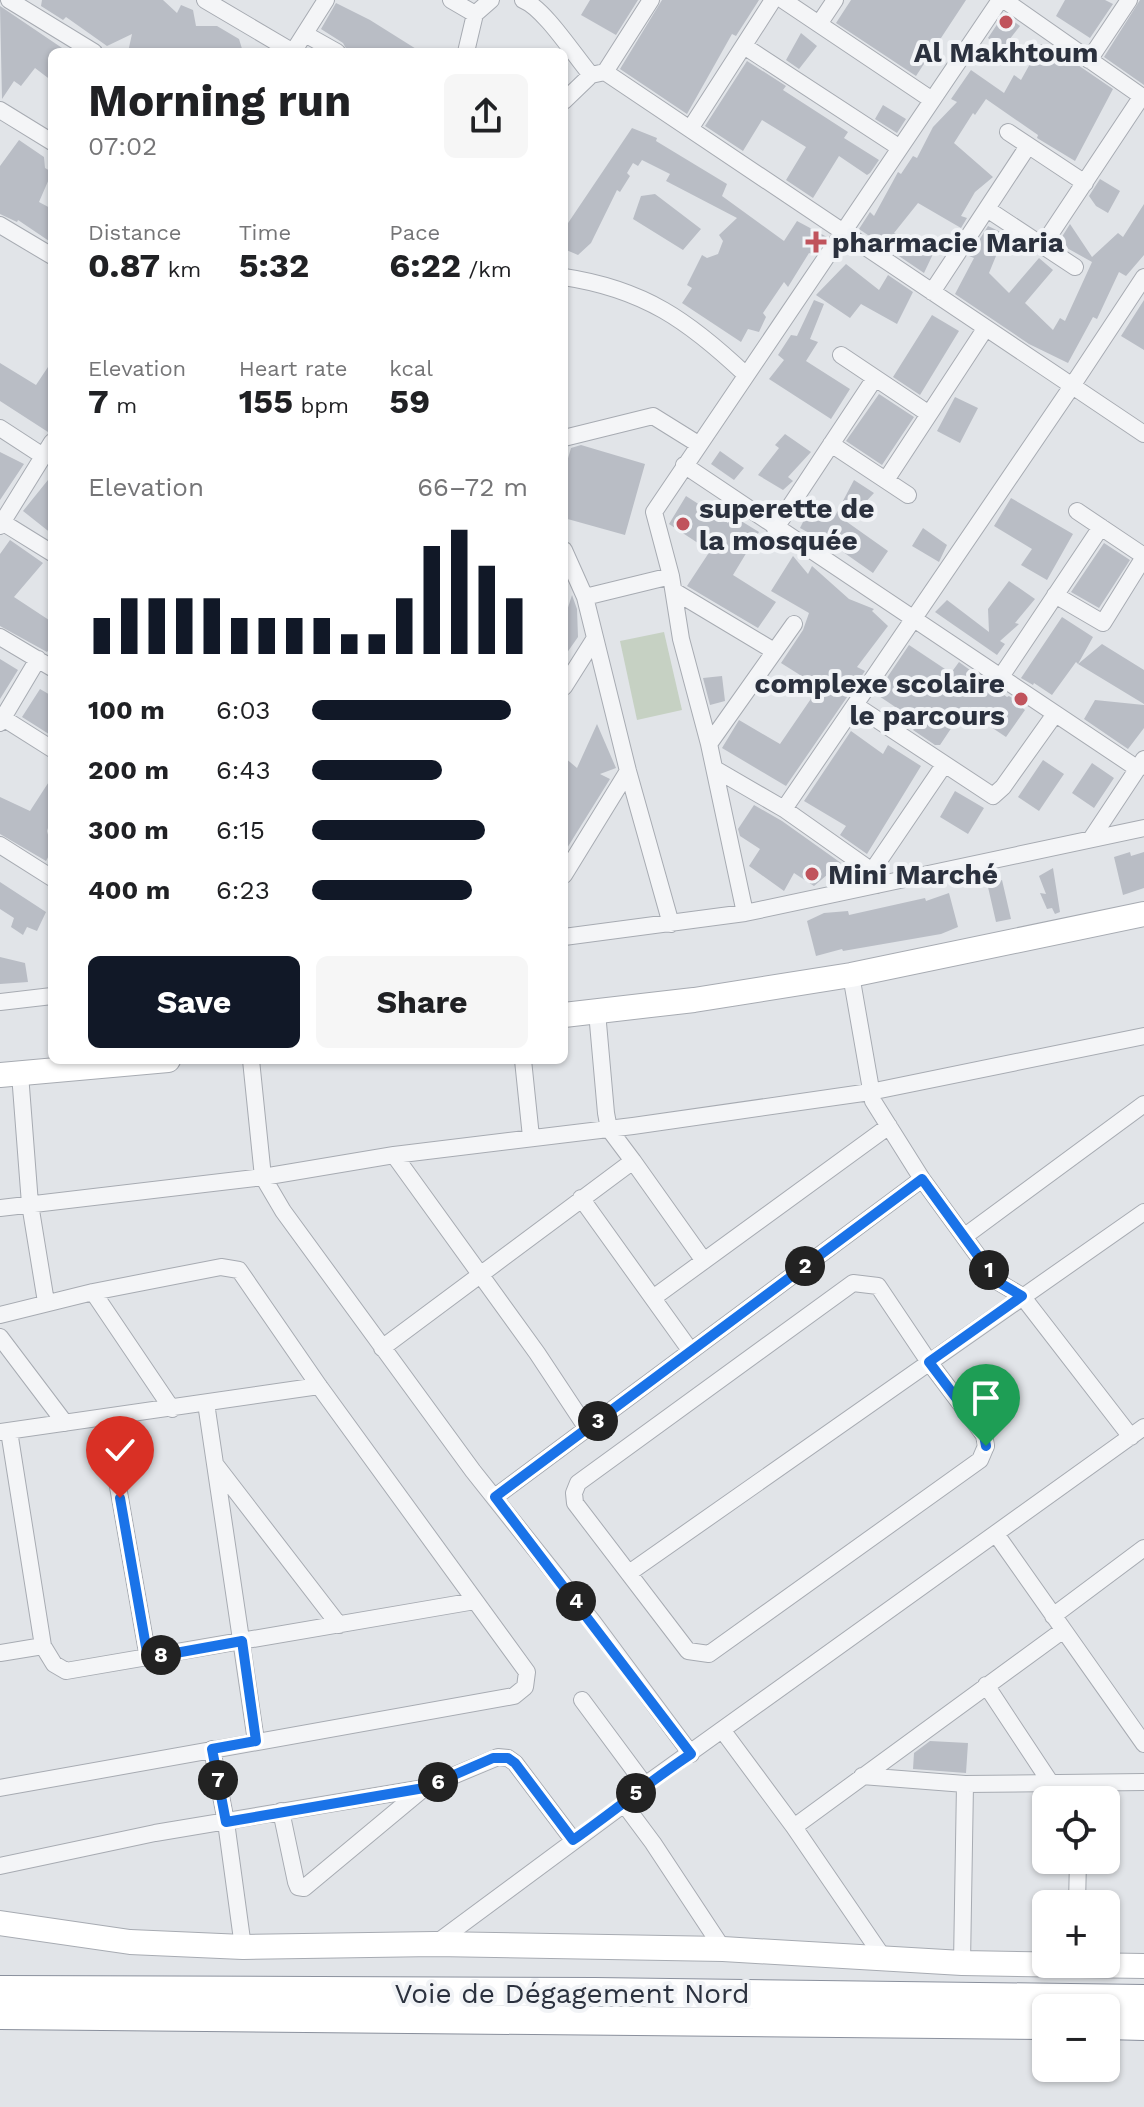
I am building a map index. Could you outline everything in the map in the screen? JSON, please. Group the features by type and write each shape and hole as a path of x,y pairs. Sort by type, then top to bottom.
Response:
{"highway":[{"name":"Voie de Dégagement Nord","path":"0,1990 595,1992 1144,1999"},
{"name":"Voie de Dégagement Nord","path":"0,2015 1032,2025"},
{"path":"1120,2025 1144,2026"}],"main road":[{"path":"568,1015 707,998 851,975 1144,914"},
{"path":"10,1075 126,1064"},
{"path":"0,1923 130,1942 243,1947 435,1944 723,1949 885,1960 1032,1964"},
{"path":"1120,1965 1144,1966"}],"street":[{"path":"9,0 87,48"},
{"path":"205,0 286,48"},
{"path":"296,48 326,0"},
{"path":"451,0 475,14"},
{"path":"467,48 475,14 491,0"},
{"path":"568,98 598,74 651,0"},
{"path":"690,129 773,0"},
{"path":"783,0 932,100"},
{"path":"819,24 835,0"},
{"path":"745,913 715,769 681,639 673,583 654,512 1002,0 1143,97 1043,245"},
{"path":"1089,60 1129,0"},
{"path":"530,1 598,74 690,129 1144,434"},
{"path":"305,34 330,48"},
{"path":"744,46 900,148"},
{"path":"0,110 48,140"},
{"path":"1008,132 1085,183"},
{"path":"932,292 1028,146"},
{"path":"987,209 1075,267"},
{"path":"0,225 48,254"},
{"path":"784,809 1144,277"},
{"path":"568,278 605,285 644,299 677,317 709,340 746,375"},
{"path":"886,480 985,329"},
{"path":"841,355 929,414"},
{"path":"775,529 875,378"},
{"path":"568,437 653,416 698,444"},
{"path":"0,428 48,449 1,524 48,551"},
{"path":"831,444 908,495"},
{"path":"684,465 775,529 1055,714 1141,764 1091,839"},
{"path":"1055,595 1103,623 1144,556 1077,511"},
{"path":"1000,678 1101,527"},
{"path":"568,559 585,597 628,771 671,924"},
{"path":"585,597 673,583 774,651"},
{"path":"709,744 794,624"},
{"path":"0,637 45,664 2,721 48,747"},
{"path":"568,681 595,638"},
{"path":"855,705 987,794 997,794 1055,714"},
{"path":"874,878 944,765"},
{"path":"715,769 784,809 874,878"},
{"path":"568,868 628,771"},
{"path":"568,937 745,913 874,878 1144,828"},
{"path":"0,845 48,875"},
{"path":"435,1944 624,1804 645,1785 1137,1432 1022,1296 1000,1283 922,1179 870,1092 851,975"},
{"path":"0,1002 47,997"},
{"path":"597,1012 609,1129 704,1261"},
{"path":"0,1208 263,1177 394,1155 609,1129 870,1092 1144,1036"},
{"path":"251,1064 263,1177 283,1211 473,1471 691,1754"},
{"path":"523,1064 531,1137"},
{"path":"10,1075 46,1302"},
{"path":"965,1236 1144,1104"},
{"path":"653,1298 889,1126"},
{"path":"394,1155 588,1430"},
{"path":"382,1348 633,1161"},
{"path":"495,1497 922,1179"},
{"path":"581,1198 690,1350"},
{"path":"629,1573 1144,1212"},
{"path":"0,1315 46,1302 221,1267 239,1270 319,1386 527,1672 525,1687 514,1696 0,1788"},
{"path":"853,1283 878,1286 929,1362 984,1435 986,1446 980,1460 709,1654 688,1651 575,1503 574,1493 578,1483 853,1283"},
{"path":"93,1292 172,1409"},
{"path":"0,1337 65,1423"},
{"path":"319,1386 4,1432 43,1646 54,1664 66,1671 475,1601"},
{"path":"206,1403 256,1741"},
{"path":"106,1418 148,1658"},
{"path":"214,1463 339,1625"},
{"path":"996,1534 1144,1744"},
{"path":"1053,1616 1144,1548"},
{"path":"794,1827 1062,1631"},
{"path":"0,1653 43,1646"},
{"path":"986,1685 1050,1782"},
{"path":"582,1700 645,1785"},
{"path":"723,1731 794,1827 885,1960"},
{"path":"212,1749 226,1822 243,1947"},
{"path":"0,1866 155,1833 424,1788 493,1758 508,1758 515,1763 573,1840"},
{"path":"862,1776 965,1784 1050,1782 1062,1786"},
{"path":"1118,1786 1144,1782"},
{"path":"962,1963 965,1784"},
{"path":"281,1811 296,1882 298,1887 304,1888 424,1788"},
{"path":"624,1804 723,1949"}],"green space":[{"path":"664,632 682,710 637,720 620,641"}],"building":[{"path":"42,0 163,0 177,13 181,5 193,10 196,26 217,26 239,39 242,48 129,48 132,34 107,46 66,17 63,20 41,6"},
{"path":"590,0 638,0 616,35 581,15"},
{"path":"662,0 759,0 736,36 732,34 687,114 620,69"},
{"path":"851,0 966,0 916,76 836,23"},
{"path":"1065,0 1105,0 1113,4 1090,38 1056,16"},
{"path":"1140,0 1144,0 1144,85 1104,57"},
{"path":"336,3 415,48 346,48 321,29"},
{"path":"0,6 62,48 48,48 48,78 35,68 21,86 14,81 2,99"},
{"path":"1004,14 1020,26 1002,49 988,38"},
{"path":"801,33 817,46 799,69 786,60"},
{"path":"1041,44 1113,89 1075,161 1037,138 1038,135 986,99 954,143 993,177 975,192 961,216 967,218 961,228 918,203 894,233 933,254 924,273 859,229 870,212 874,216 898,172 901,174 913,156 917,158 933,127 957,102 951,99 971,70 1004,93 1014,75 1021,80"},
{"path":"747,61 786,86 783,90 848,132 844,138 879,160 870,173 867,175 839,156 813,198 786,180 806,147 762,120 743,151 705,126"},
{"path":"883,105 906,119 897,133 875,119"},
{"path":"632,128 657,138 656,141 727,184 722,196 784,241 797,221 827,237 815,255 809,253 788,287 784,282 763,313 766,317 759,332 748,329 741,342 682,303 692,288 687,285 702,255 707,258 718,254 723,241 719,235 737,218 666,181 670,174 642,160 638,166 633,163 627,173 630,176 620,192 617,190 591,243 578,255 568,251 568,223"},
{"path":"19,140 44,157 48,181 39,202 48,207 48,240 18,220 0,214 0,166"},
{"path":"1100,179 1120,191 1108,213 1096,206 1089,196"},
{"path":"655,194 701,229 683,250 633,219 641,196"},
{"path":"1144,204 1144,255 1126,276 1119,272 1097,319 1093,317 1068,363 1029,344 955,294 974,258 969,256 988,226 1005,234 989,273 1009,293 1039,258 1053,270 1025,303 1053,330 1060,318 1065,321 1092,262 1058,243 1070,224 1092,257 1118,233 1123,237"},
{"path":"846,264 879,290 888,275 913,292 897,324 861,304 850,318 816,295"},
{"path":"814,300 824,304 810,339 818,342 806,361 850,389 831,419 769,379 784,360 778,355 791,335 797,336"},
{"path":"1144,300 1144,350 1121,336"},
{"path":"932,315 959,331 920,395 893,377"},
{"path":"0,363 36,385 48,367 48,432 0,401"},
{"path":"879,394 914,417 882,465 846,441"},
{"path":"955,397 978,408 960,443 937,431"},
{"path":"785,434 811,452 788,477 793,481 783,490 758,475 779,448 775,445"},
{"path":"581,445 645,464 625,535 568,519 568,458 571,448"},
{"path":"720,451 744,468 734,480 711,464"},
{"path":"0,452 24,464 0,500"},
{"path":"48,480 48,531 23,511"},
{"path":"854,480 874,493 847,522 888,551 873,573 836,547 828,543 825,546 820,543 822,540 800,528 812,504 835,516"},
{"path":"686,496 728,523 733,516 759,532 733,575 776,602 758,628 687,586 710,551 669,524"},
{"path":"1011,498 1073,534 1047,580 1021,565 1032,549 994,526"},
{"path":"923,528 947,545 939,562 912,546"},
{"path":"10,540 43,563 14,597 48,619 47,652 0,626 0,554"},
{"path":"1104,543 1130,560 1099,608 1071,592"},
{"path":"793,556 808,574 812,566 849,599 874,609 872,611 888,626 857,667 865,671 786,786 722,748 739,720 780,744 819,687 781,663 803,630 809,613 771,591"},
{"path":"1009,581 1035,599 1015,623 1019,624 1000,641 1005,644 997,655 935,612 947,600 989,632 988,609"},
{"path":"572,595 577,609 578,637 568,651 568,608"},
{"path":"1062,617 1093,637 1078,664 1076,662 1052,695 1021,678"},
{"path":"1102,644 1144,670 1144,704 1078,664"},
{"path":"909,645 951,673 959,662 1020,703 1025,710 1006,737 964,709 940,745 935,745 913,730 919,723 876,694"},
{"path":"0,659 18,670 0,699"},
{"path":"722,676 725,701 710,705 703,678"},
{"path":"40,689 48,694 48,733 22,717"},
{"path":"1095,700 1144,705 1144,728 1128,749 1084,719"},
{"path":"597,724 616,768 600,774 610,779 568,847 568,760 577,768"},
{"path":"851,731 883,754 888,745 921,766 867,854 840,835 846,826 804,801"},
{"path":"1043,760 1064,774 1039,811 1018,797"},
{"path":"1092,763 1114,778 1094,808 1072,793"},
{"path":"48,783 46,861 0,834 0,797 30,811"},
{"path":"955,791 984,808 968,834 940,817"},
{"path":"754,805 841,863 814,886 794,873 784,891 749,866 760,849 740,836 738,829"},
{"path":"1130,852 1131,856 1144,852 1144,888 1123,895 1114,857"},
{"path":"1053,868 1060,912 1055,914 1052,908 1047,909 1040,893 1046,894 1039,876"},
{"path":"1002,880 1011,919 996,922 988,887"},
{"path":"0,882 46,912 37,931 27,927 23,935 11,927 14,918 0,909"},
{"path":"949,893 958,927 941,934 816,956 807,921 824,913 848,911 849,915 925,898 926,901"},
{"path":"0,957 25,963 28,982 0,984"},
{"path":"930,1741 968,1743 966,1773 913,1769 914,1753"}],"place":[{"name":"Al Makhtoum","path":"1006,22"},
{"name":"pharmacie Maria","path":"816,242"},
{"name":"superette de la mosquée","path":"683,524"},
{"name":"complexe scolaire le parcours","path":"1021,699"},
{"name":"Mini Marché","path":"812,874"}],"route":[{"path":"120,1498 148,1658 242,1641 256,1741 212,1749 226,1822 424,1788 493,1758 503,1757 515,1763 573,1840 691,1754 495,1497 922,1179 989,1271 1000,1283 1022,1296 929,1362 984,1435 986,1446"}]}
